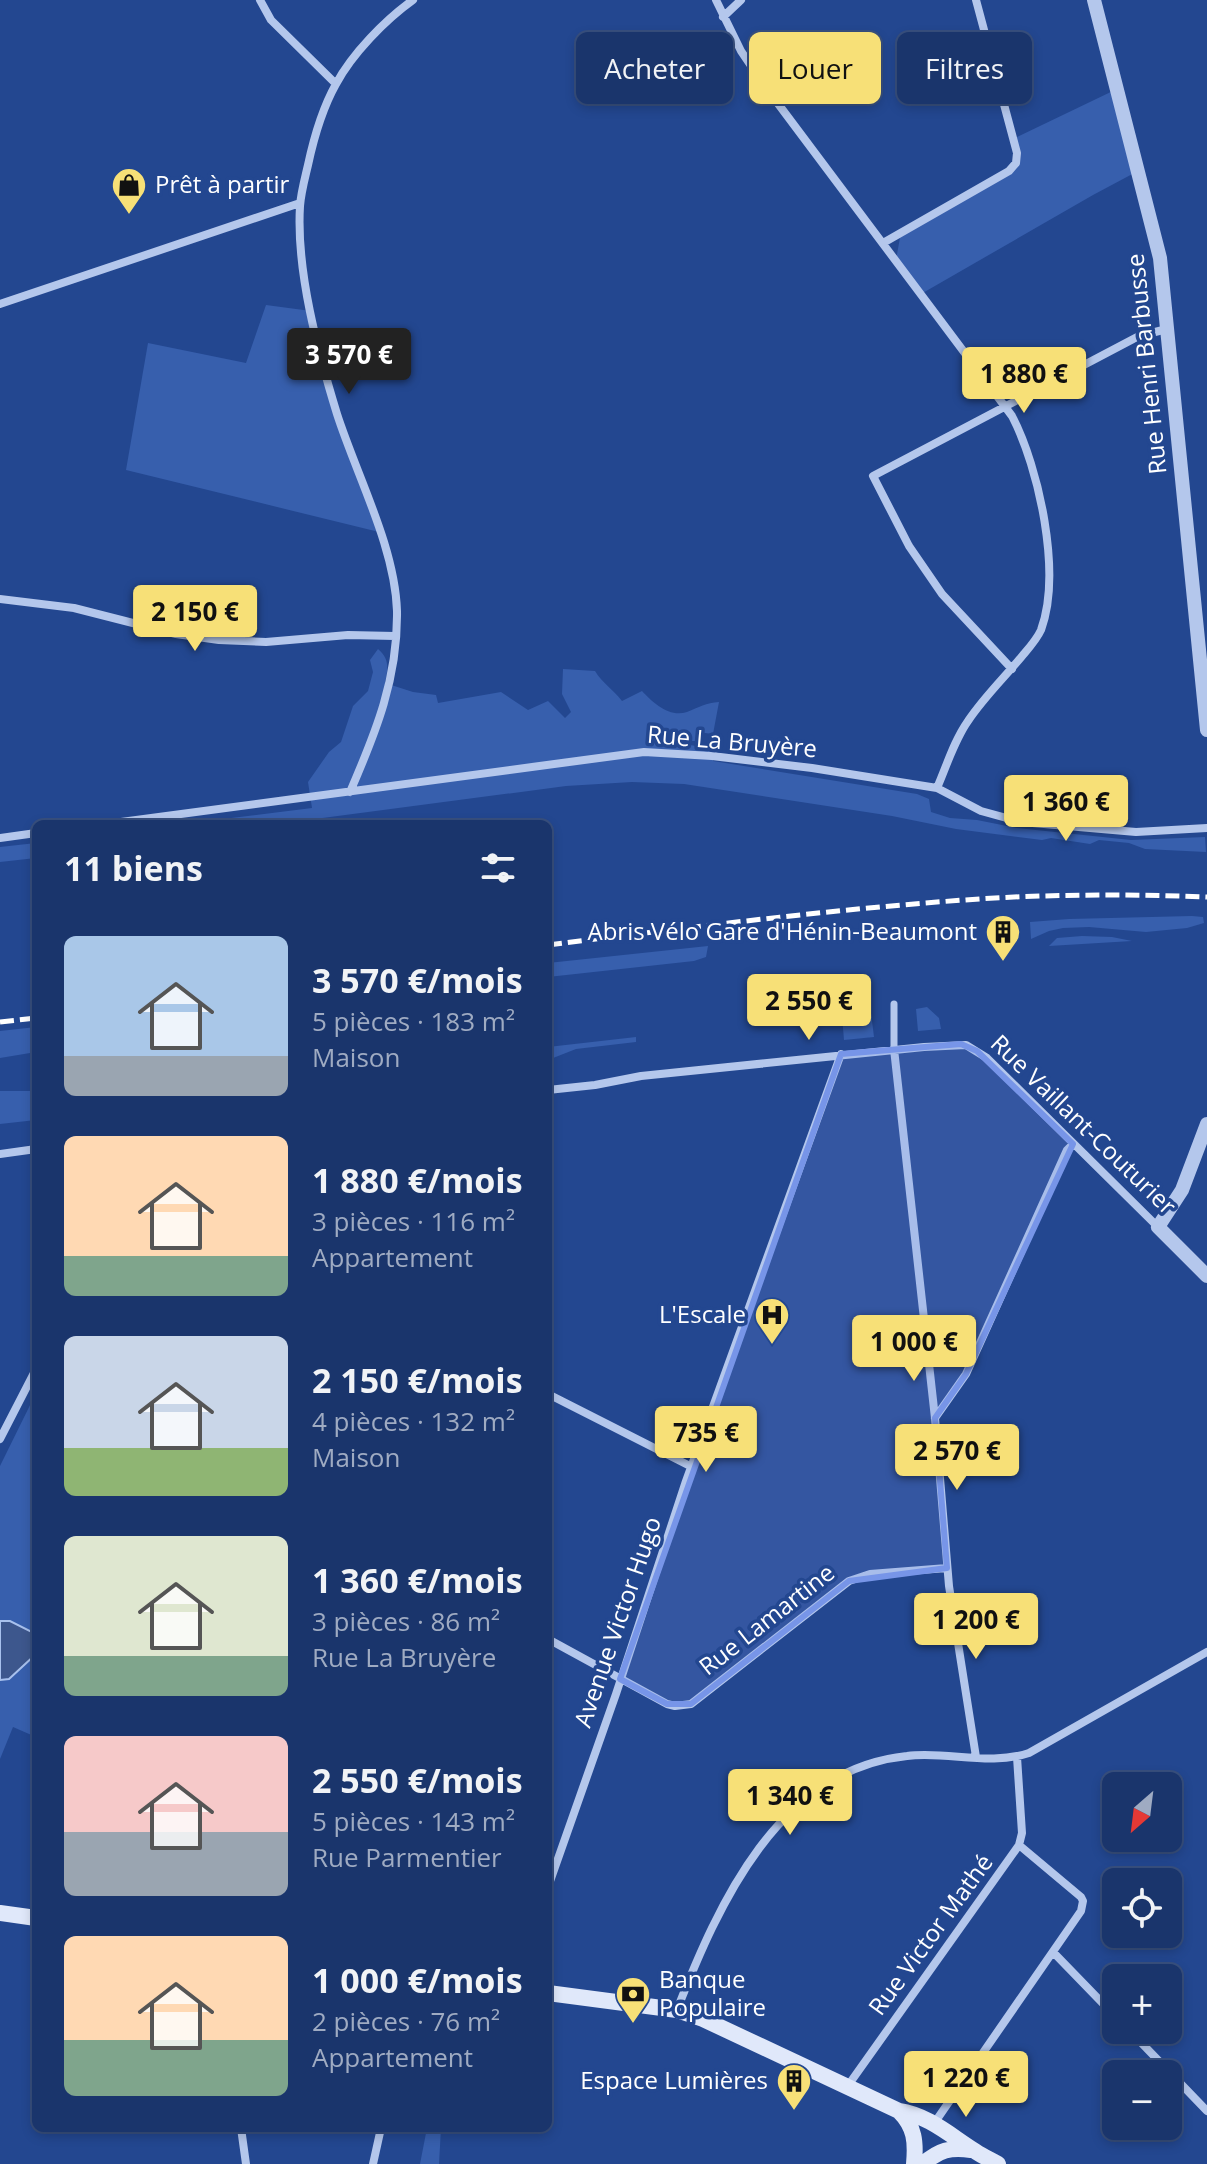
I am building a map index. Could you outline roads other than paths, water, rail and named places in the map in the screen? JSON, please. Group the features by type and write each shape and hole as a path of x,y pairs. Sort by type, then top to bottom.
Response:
{"main road":[{"path":"0,1913 32,1917"},
{"path":"552,1994 677,2010 725,2028 899,2111 915,2115 998,2164"},
{"path":"899,2111 912,2127 914,2164"},
{"path":"923,2164 933,2155 951,2148 972,2150"}],"street":[{"path":"260,0 271,20 336,84"},
{"path":"350,792 378,728 391,678 397,610 390,565 338,415 315,333 302,263 300,203 314,137 336,84 371,37 413,0"},
{"path":"716,0 741,51 764,85 1006,407 1020,431 1032,467 1044,513 1048,554 1048,594 1040,632 968,720 955,742 937,788"},
{"path":"723,17 741,0"},
{"path":"883,243 1009,171 1016,163 1017,153 976,0"},
{"name":"Rue Henri Barbusse","path":"1094,0 1160,258 1201,618 1207,730"},
{"path":"0,304 300,203"},
{"path":"1012,669 942,594 909,546 873,476 1139,336 1167,329"},
{"path":"0,599 74,608 176,634 219,640 266,642 348,635 395,636"},
{"name":"Rue La Bruyère","path":"136,820 644,752 741,759 937,788 981,811 1021,822 1136,832 1207,828"},
{"path":"0,838 32,834"},
{"path":"894,1004 894,1049 935,1418 947,1568 976,1757"},
{"name":"Rue Vaillant-Couturier","path":"894,1049 961,1044 987,1058 1207,1276"},
{"path":"552,1089 641,1076 894,1049"},
{"name":"Avenue Victor Hugo","path":"552,1875 692,1467 841,1054"},
{"path":"1158,1227 1182,1190 1207,1124"},
{"path":"935,1418 966,1374 1067,1150 1073,1144"},
{"path":"0,1154 32,1150"},
{"path":"0,1439 32,1377"},
{"path":"552,1396 692,1467"},
{"name":"Rue Lamartine","path":"552,1641 667,1704 691,1704 849,1581 870,1574 947,1568"},
{"path":"677,2010 716,1919 746,1865 770,1835 808,1797 832,1781 880,1760 907,1756 1017,1757 1042,1746 1207,1652"},
{"path":"933,2125 1081,1911 1081,1897 1019,1845 1022,1833 1017,1757"},
{"name":"Rue Victor Mathé","path":"847,2087 1019,1845"},
{"path":"1053,1952 1102,2003"},
{"path":"1142,2044 1207,2111"},
{"path":"242,2132 246,2164"},
{"path":"373,2164 380,2132"}],"railway":[{"path":"552,945 808,914 964,900 1086,895 1207,897"},
{"path":"0,1022 32,1018"}],"place":[{"name":"Prêt à partir","path":"129,216"},
{"name":"Abris Vélo Gare d'Hénin-Beaumont","path":"1003,963"},
{"name":"L'Escale","path":"772,1346"},
{"name":"Banque Populaire","path":"633,2025"},
{"name":"Espace Lumières","path":"794,2112"}]}
